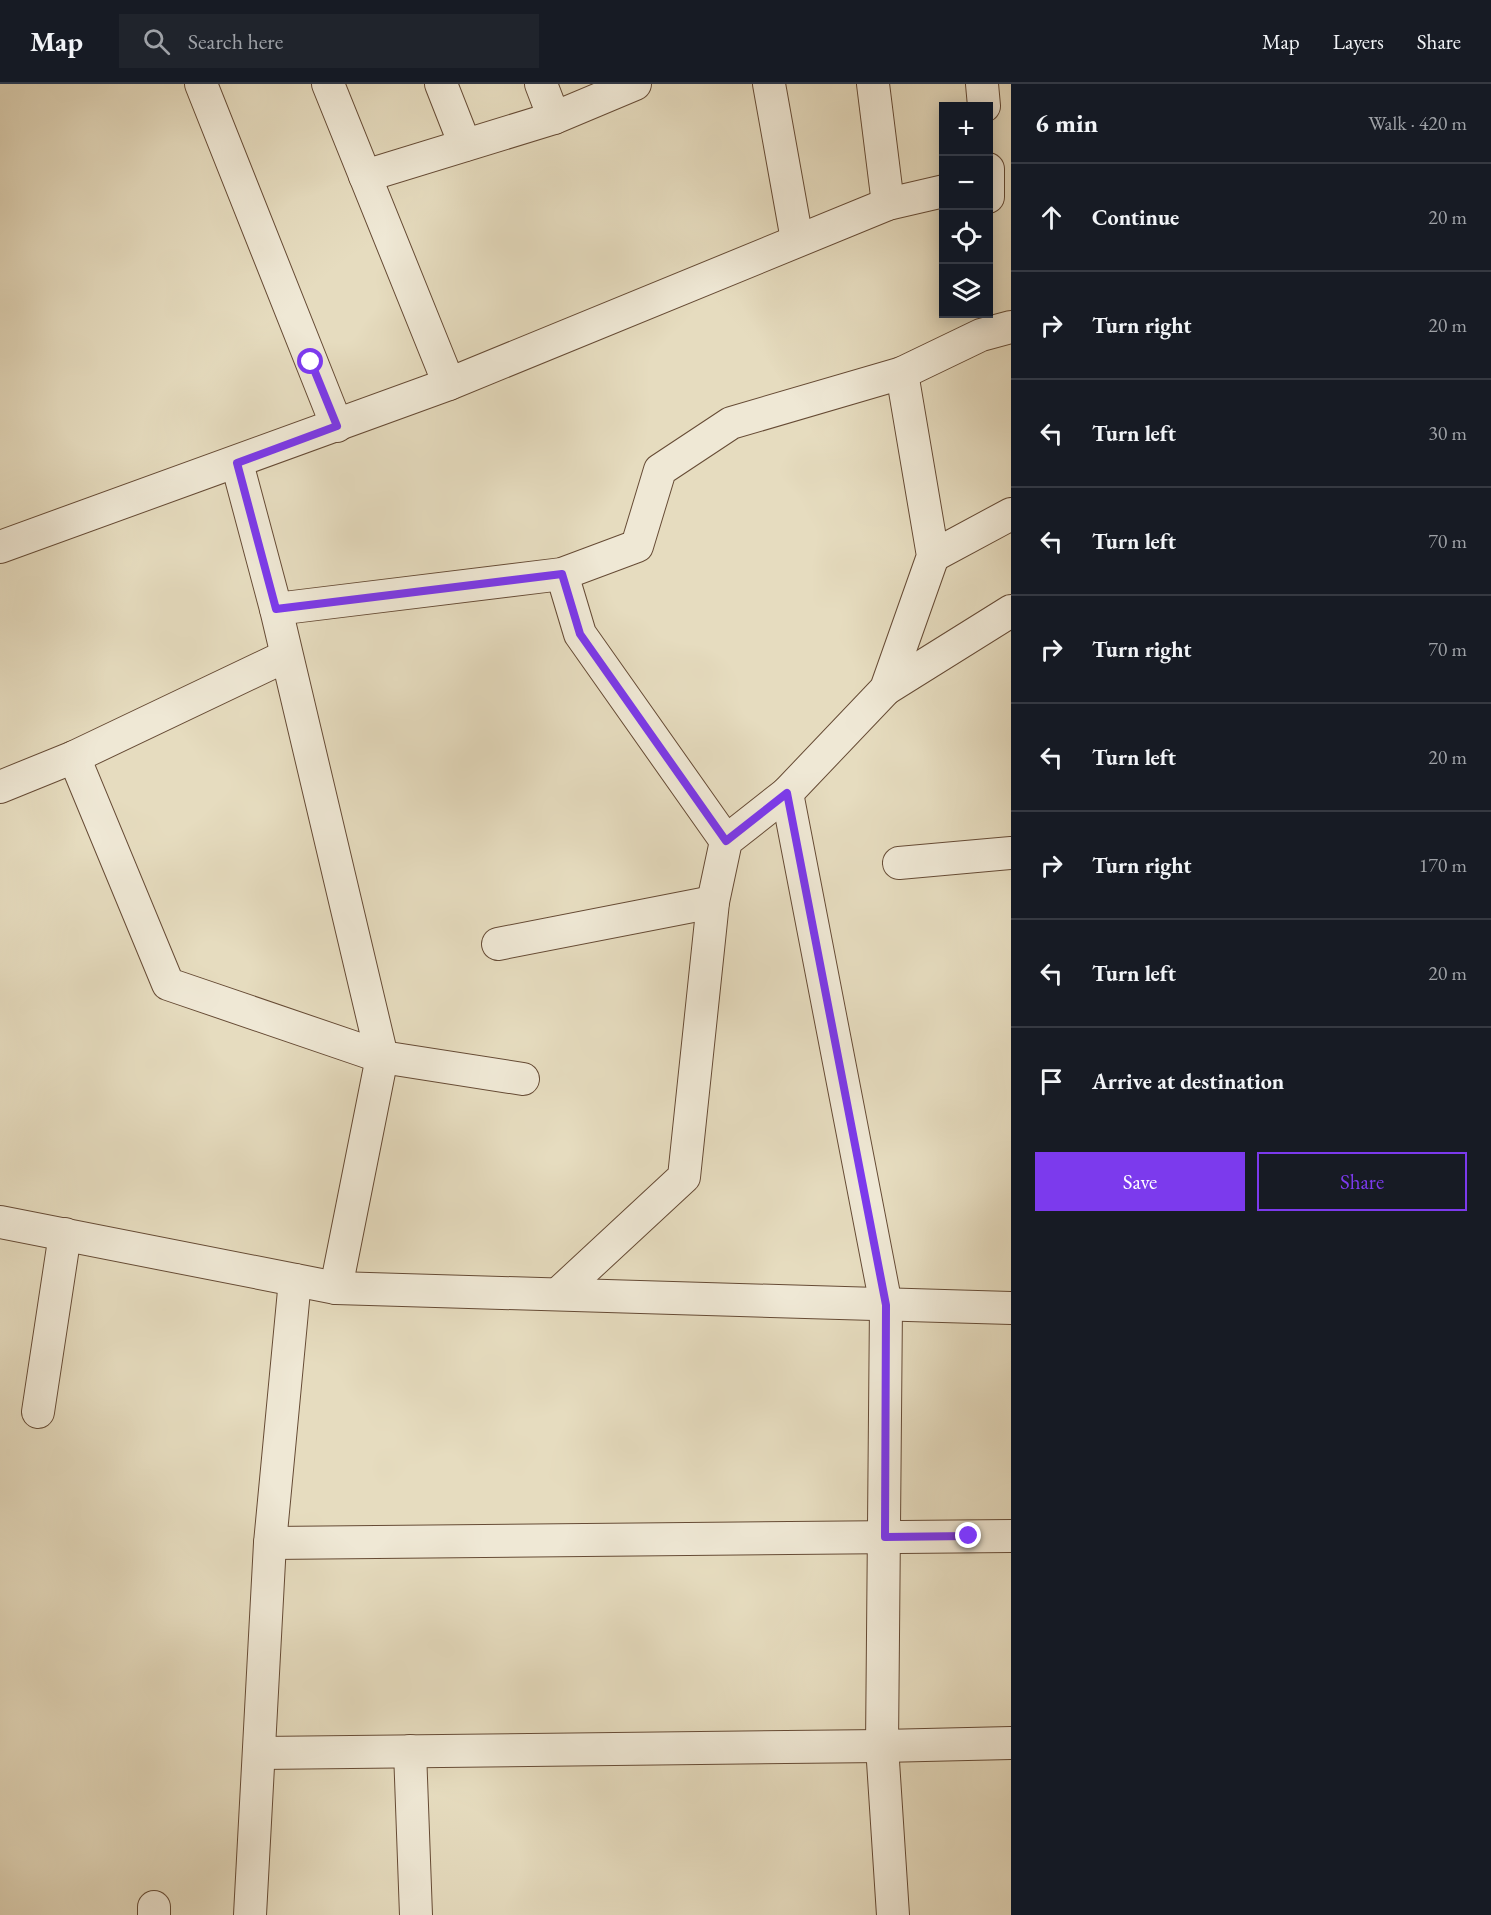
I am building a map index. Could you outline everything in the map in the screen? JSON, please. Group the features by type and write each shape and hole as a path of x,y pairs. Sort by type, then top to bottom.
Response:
{"street":[{"path":"201,84 337,426"},
{"path":"328,84 449,384"},
{"path":"441,84 465,146"},
{"path":"541,84 554,118"},
{"path":"365,176 554,118 636,84"},
{"path":"769,84 797,240"},
{"path":"873,84 888,204"},
{"path":"982,84 984,102"},
{"path":"0,548 449,384 888,204 939,192"},
{"path":"276,609 562,574 637,546 660,470 731,423 902,374 982,324 1011,327"},
{"path":"886,689 933,556 902,374"},
{"path":"237,463 276,609 381,1057 336,1288"},
{"path":"933,556 1011,514"},
{"path":"562,574 580,634 726,841"},
{"path":"559,1293 684,1177 713,902 726,841 787,793 886,689 1011,611"},
{"path":"0,787 74,757 286,656"},
{"path":"74,757 168,984 381,1057 523,1079"},
{"path":"787,793 886,1305 882,1746 893,1915"},
{"path":"899,863 1011,853"},
{"path":"498,944 713,902"},
{"path":"0,1222 336,1288 1011,1308"},
{"path":"38,1412 65,1234"},
{"path":"250,1915 270,1543 295,1280"},
{"path":"270,1543 1011,1536"},
{"path":"260,1753 1011,1743"},
{"path":"410,1751 416,1915"}],"route":[{"path":"311,362 337,426 237,463 276,609 562,574 580,634 726,841 787,793 886,1305 885,1537 969,1536"}]}
